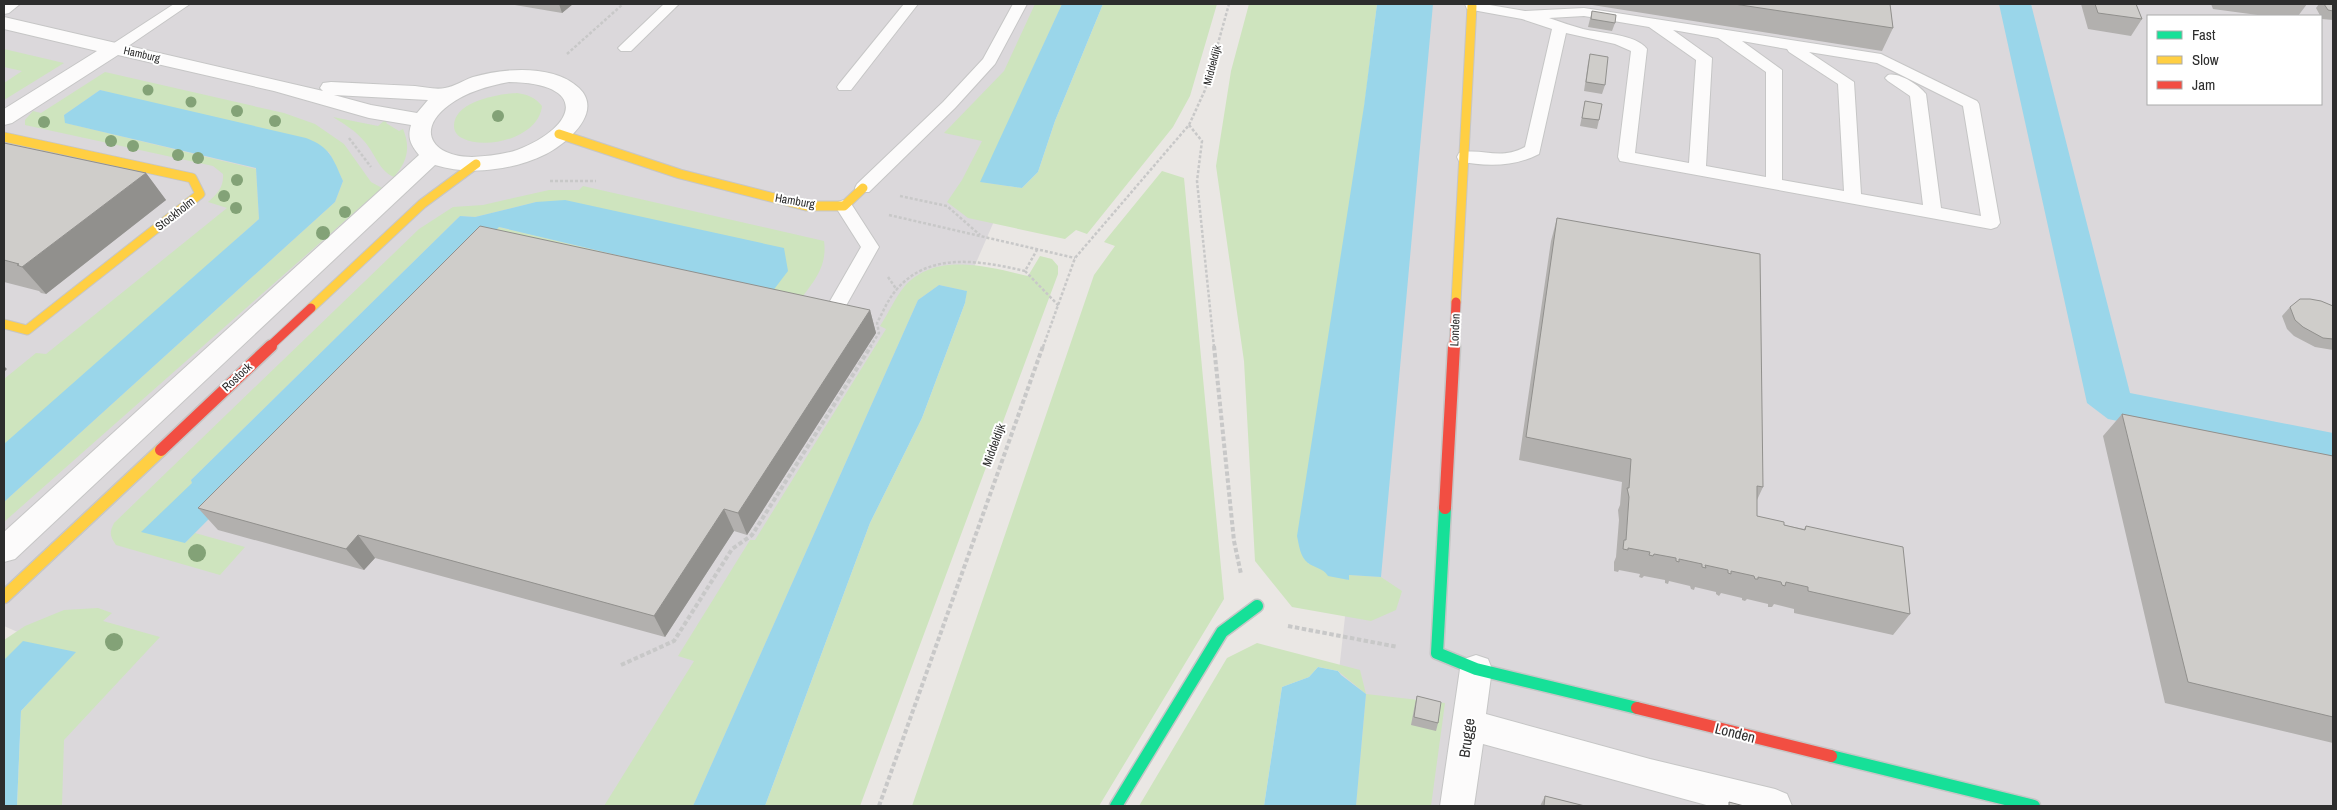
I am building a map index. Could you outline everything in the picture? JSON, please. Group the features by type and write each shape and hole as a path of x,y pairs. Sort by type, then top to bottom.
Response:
{"street":[{"name":"Londen","path":"1472,5 1437,653 1476,669 2034,806"},
{"name":"Hamburg","path":"4,23 280,86 369,110 423,121"},
{"path":"4,118 116,48"},
{"path":"509,76 533,76 553,80 573,93 576,106 572,120 559,134 543,146 522,155 499,161 476,164 451,162 426,151 419,134 423,121 433,108 450,95 472,85 509,76"},
{"name":"Hamburg","path":"280,86 450,95"},
{"name":"Hamburg","path":"559,134 690,177 806,206 844,206"},
{"name":"Stockholm","path":"4,137 192,178 200,194 27,330 4,324"},
{"path":"4,550 432,155"},
{"name":"Rostock","path":"4,597 422,204 476,164"},
{"path":"844,206 863,188"},
{"path":"1116,806 1222,632 1257,606"},
{"name":"Brugge","path":"1458,806 1476,669"},
{"path":"1469,725 1650,775 1775,806"}],"lane":[{"path":"4,10 14,4"},
{"path":"116,48 183,4"},
{"path":"626,48 672,4"},
{"path":"846,87 911,4"},
{"path":"863,188 949,105 990,61 1020,4"},
{"path":"1472,5 1525,15 1580,33 1619,40 1639,49 1626,157 1991,224 1971,104 1881,59 1584,12 1525,15"},
{"path":"1652,22 1704,58 1697,170"},
{"path":"1465,157 1501,161 1522,157 1533,150 1560,26"},
{"path":"1719,33 1774,70 1774,184"},
{"path":"1787,44 1846,82 1853,198"},
{"path":"1857,55 1918,94 1933,213"},
{"path":"827,322 870,247 844,206"}],"path":[{"path":"563,57 622,4"},
{"name":"Middeldijk","path":"879,806 1075,258 1189,125 1205,90 1229,4"},
{"path":"1189,125 1202,141 1197,180 1234,541 1244,586 1257,606 1274,621 1295,628 1338,637 1437,653"},
{"path":"863,188 872,205 892,216 1075,258"},
{"path":"1025,271 1038,248"},
{"path":"621,665 674,641 732,549 752,535 879,333 876,323 897,290 915,272 935,265 961,260 981,261 1025,271 1059,306"}],"shaded area":[{"path":"4,4 1088,4 741,806 42,806 74,657 4,626"},
{"path":"1413,4 2333,4 2333,806 1324,806"}],"green space":[{"path":"1035,4 1062,4 981,182 1022,188 1038,172 1055,121 1103,4 1217,4 1190,96 1173,127 1087,234 1076,230 1065,239 968,218 947,202 962,180 982,141 944,133 1004,71"},
{"path":"1249,4 1377,4 1308,563 1349,580 1349,575 1381,577 1402,591 1396,610 1371,621 1292,607 1255,561 1244,361 1216,166 1231,71"},
{"path":"4,49 64,63 4,100 4,83 22,71 4,67"},
{"path":"105,72 284,113 315,124 344,144 371,182 382,188 4,522 4,502 335,202 343,181 329,152 100,90 64,115 66,123 256,169 259,219 4,447 4,379 36,353 46,354 227,208 208,202 219,190 223,179 223,174 213,166 25,125 25,120 33,111 41,113"},
{"path":"517,93 537,100 542,106 539,117 532,126 522,133 498,142 485,143 472,142 456,133 454,126 456,117 461,110 479,100"},
{"path":"333,117 378,126 385,120 388,121 386,123 399,131 403,129 407,142 405,160 394,177 385,171 361,137"},
{"path":"1162,171 1184,178 1224,599 1099,806 912,806 1094,275 1115,246 1104,242"},
{"path":"583,186 824,241 825,251 823,260 812,284 794,308 480,245 499,227 771,292 536,202 475,217 460,216 191,480 185,543 195,533 245,547 220,575 116,545 111,534 114,523 419,229 453,207 483,205 549,190 579,190"},
{"path":"1040,256 1052,259 1058,266 1058,274 860,806 765,806 870,523 922,418 965,303 966,291 939,285 918,300 693,806 604,806 694,661 678,656 750,540 755,540 886,329 880,326 904,287 917,276 931,269 947,265 980,266 1028,276"},
{"path":"98,608 112,613 103,621 160,637 64,740 62,806 17,806 21,711 75,652 4,660 4,640 25,626 64,610"},
{"path":"1257,643 1360,670 1366,694 1338,671 1318,667 1309,677 1282,687 1264,806 1139,806 1227,658"},
{"path":"1366,694 1445,703 1431,806 1356,806"}],"water":[{"path":"1062,4 1103,4 1055,121 1038,172 1022,188 980,182"},
{"path":"1377,4 1433,4 1381,577 1349,575 1349,580 1328,576 1308,563 1299,547 1297,536 1364,106"},
{"path":"1999,4 2031,4 2130,393 2333,433 2333,465 2108,419 2087,403"},
{"path":"100,90 306,138 326,149 343,181 335,202 4,502 4,444 259,219 256,168 65,123 64,115"},
{"path":"565,200 784,248 788,271 772,292 499,227 185,543 141,532 192,483 191,480 460,216 475,217 536,202"},
{"path":"939,285 967,291 965,303 922,418 870,523 765,806 693,806 918,300"},
{"path":"23,641 76,652 21,711 17,806 4,806 4,660"},
{"path":"1318,667 1338,671 1366,694 1356,806 1264,806 1282,687 1309,677"}],"building":[{"path":"1734,4 1890,4 1893,28"},
{"path":"2095,4 2136,4 2142,19 2098,13"},
{"path":"2324,4 2333,4 2333,11 2328,10"},
{"path":"1592,11 1616,15 1615,23 1591,19"},
{"path":"1590,54 1608,57 1605,85 1586,82"},
{"path":"1585,101 1602,104 1599,120 1582,118"},
{"path":"4,143 146,173 22,267 17,265 19,264 4,260"},
{"path":"1557,218 1760,254 1763,487 1757,486 1757,516 1784,522 1784,525 1805,530 1806,526 1903,547 1910,614 1808,591 1808,587 1786,582 1785,586 1781,582 1758,577 1758,579 1755,579 1754,576 1731,571 1731,574 1728,573 1728,570 1705,565 1706,568 1702,567 1702,564 1679,559 1679,562 1676,561 1676,558 1654,554 1653,556 1649,555 1650,552 1628,548 1628,550 1623,549 1624,540 1626,540 1629,497 1627,488 1629,488 1631,459 1526,437"},
{"path":"480,226 870,310 738,513 724,509 654,616 358,535 346,549 198,508"},
{"path":"2300,299 2321,301 2333,306 2333,339 2323,338 2303,327 2295,320 2290,307"},
{"path":"2122,414 2333,456 2333,717 2188,682"},
{"path":"1417,696 1441,702 1438,723 1414,717"},
{"path":"1545,796 1585,806 1544,806"},
{"path":"1729,802 1744,806 1729,806"}],"traffic: fast":[{"path":"1445,508 1437,653 1476,669 1637,708"},
{"path":"1116,806 1222,632 1257,606"},
{"path":"1831,756 2034,806"}],"traffic: slow":[{"path":"1456,302 1472,6"},
{"path":"559,134 680,174 806,206 844,206 863,188"},
{"path":"4,137 192,178 200,194 27,330 4,324"},
{"path":"311,308 422,204 476,164"},
{"path":"4,597 161,450"}],"traffic: jam":[{"path":"1445,508 1456,302"},
{"path":"161,450 311,308"},
{"path":"1637,708 1831,756"}]}
